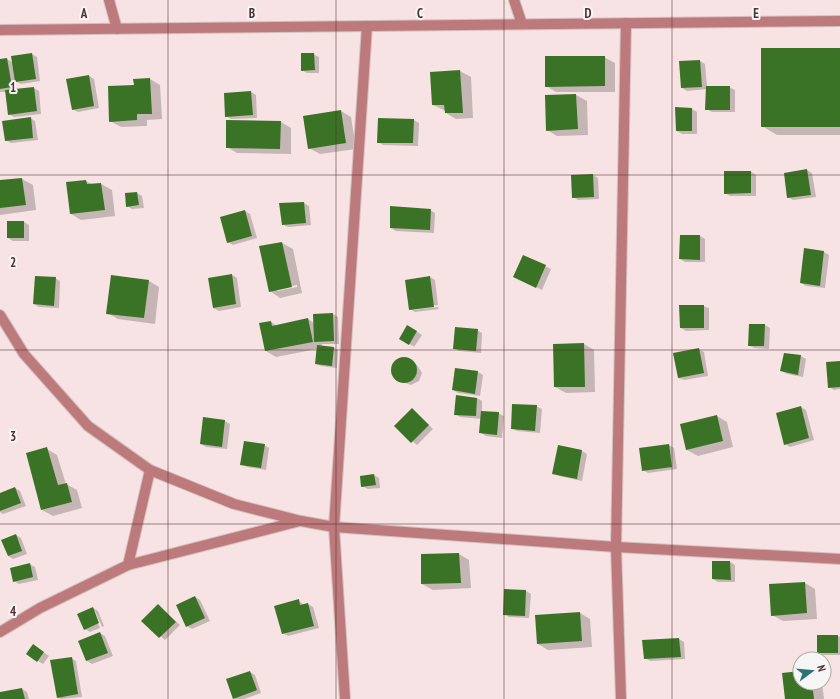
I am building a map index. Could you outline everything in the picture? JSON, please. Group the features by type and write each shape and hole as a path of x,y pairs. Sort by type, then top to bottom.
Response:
{"street":[{"path":"109,0 117,29"},
{"path":"514,0 522,24"},
{"path":"0,30 840,21"},
{"path":"621,699 616,547 626,23"},
{"path":"345,699 334,526 367,26"},
{"path":"0,315 24,354 88,426 150,470 234,504 301,521 334,526 616,547 840,559"},
{"path":"128,565 150,470"},
{"path":"0,632 40,608 128,565 301,521"}],"building":[{"path":"761,48 840,48 840,127 761,127"},
{"path":"32,53 36,79 15,82 11,56"},
{"path":"301,53 314,53 315,70 301,71"},
{"path":"545,56 605,56 605,86 545,87"},
{"path":"7,58 12,87 0,89 0,59"},
{"path":"700,60 702,87 681,88 679,61"},
{"path":"460,70 463,113 445,113 444,105 432,105 430,72"},
{"path":"89,75 94,106 72,110 66,79"},
{"path":"150,78 152,114 137,114 137,120 109,122 108,86 134,85 133,79"},
{"path":"706,86 730,86 730,110 705,110"},
{"path":"34,87 37,111 8,115 5,90"},
{"path":"251,91 253,115 225,117 224,93"},
{"path":"576,94 578,129 546,131 545,95"},
{"path":"675,107 692,108 692,131 676,131"},
{"path":"341,110 346,143 308,149 303,116"},
{"path":"31,117 33,138 5,141 2,121"},
{"path":"378,118 414,119 413,143 377,143"},
{"path":"226,120 281,121 280,149 226,148"},
{"path":"807,169 811,195 787,198 784,173"},
{"path":"724,171 751,171 751,193 724,194"},
{"path":"593,174 594,197 572,198 571,175"},
{"path":"22,178 26,205 0,208 0,180"},
{"path":"86,180 87,184 101,183 105,210 70,214 66,182"},
{"path":"137,192 139,205 126,207 125,193"},
{"path":"304,202 306,223 282,225 279,203"},
{"path":"390,206 431,209 430,230 390,228"},
{"path":"245,210 252,236 227,243 220,217"},
{"path":"7,221 24,221 24,238 7,238"},
{"path":"680,235 700,235 700,260 679,259"},
{"path":"282,242 292,287 269,292 259,246"},
{"path":"804,248 824,251 820,286 800,283"},
{"path":"523,255 546,265 536,288 513,277"},
{"path":"232,274 236,304 213,308 208,278"},
{"path":"111,275 149,280 144,318 106,314"},
{"path":"35,276 56,277 54,306 33,304"},
{"path":"430,276 434,307 409,310 405,280"},
{"path":"679,305 704,305 704,328 680,328"},
{"path":"333,313 334,341 314,342 313,314"},
{"path":"308,318 313,342 265,351 259,323 271,321 272,326"},
{"path":"749,324 765,324 764,346 748,346"},
{"path":"407,325 417,331 409,345 399,339"},
{"path":"455,327 478,329 476,351 453,349"},
{"path":"584,343 585,387 554,387 553,344"},
{"path":"317,345 334,347 332,366 315,364"},
{"path":"699,348 704,373 678,378 673,353"},
{"path":"784,353 801,355 798,375 780,371"},
{"path":"404,357 413,361 417,370 413,379 404,383 395,379 391,370 395,361"},
{"path":"840,361 840,387 828,388 826,362"},
{"path":"455,368 478,371 475,394 452,390"},
{"path":"456,395 477,398 476,416 454,415"},
{"path":"512,404 537,405 535,431 511,429"},
{"path":"801,406 809,438 784,445 776,413"},
{"path":"412,408 429,425 411,443 394,426"},
{"path":"481,411 499,412 497,435 479,433"},
{"path":"717,415 723,441 686,450 680,424"},
{"path":"203,417 225,420 222,447 200,444"},
{"path":"244,441 265,444 261,468 240,465"},
{"path":"669,444 672,467 642,471 639,448"},
{"path":"558,445 582,450 577,479 552,474"},
{"path":"47,447 58,485 67,483 72,502 41,510 26,453"},
{"path":"374,474 376,485 361,487 360,476"},
{"path":"15,487 21,503 0,511 0,493"},
{"path":"16,534 22,551 8,556 1,540"},
{"path":"459,553 461,583 421,584 421,554"},
{"path":"712,561 730,561 731,580 712,579"},
{"path":"30,563 33,577 13,582 10,568"},
{"path":"805,582 807,613 771,616 769,584"},
{"path":"504,589 526,590 525,616 503,615"},
{"path":"195,596 205,618 186,627 176,605"},
{"path":"299,599 300,605 308,603 314,626 282,634 274,606"},
{"path":"158,604 176,622 159,638 141,621"},
{"path":"93,607 99,623 84,630 77,614"},
{"path":"580,612 582,641 537,644 535,615"},
{"path":"100,632 108,653 86,661 78,641"},
{"path":"817,635 838,635 838,653 832,653 832,651 817,651"},
{"path":"679,638 681,657 644,659 642,640"},
{"path":"33,644 44,652 37,662 26,654"},
{"path":"72,657 78,694 57,698 50,660"},
{"path":"250,671 257,690 233,699 226,679"},
{"path":"792,672 792,691 813,691 814,699 785,699 782,673"},
{"path":"22,688 25,699 0,699 0,692"}]}
